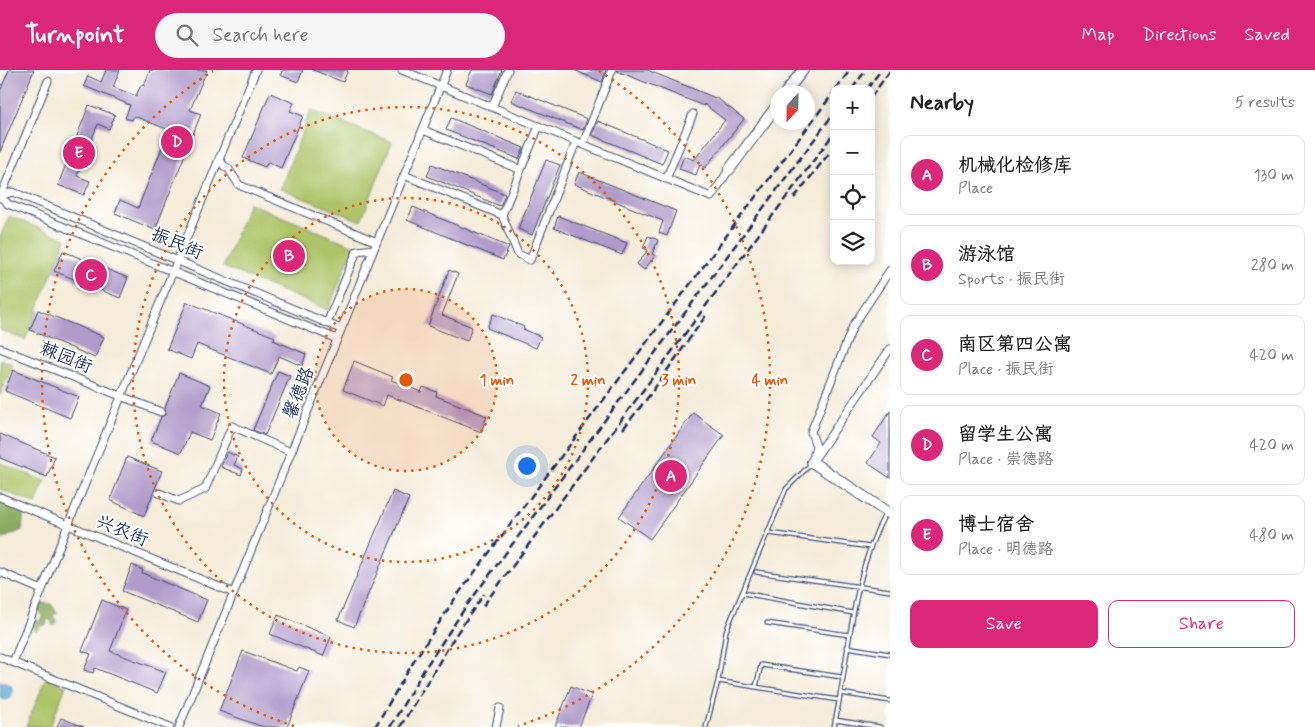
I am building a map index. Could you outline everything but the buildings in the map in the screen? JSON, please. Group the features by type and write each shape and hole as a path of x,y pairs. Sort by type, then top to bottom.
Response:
{"street":[{"path":"13,662 256,70"},
{"path":"402,70 711,197 770,115"},
{"name":"馨德路","path":"179,727 447,70"},
{"path":"492,107 508,70"},
{"path":"539,126 502,215 518,254 530,260 612,70"},
{"path":"791,85 803,70"},
{"path":"0,197 48,82"},
{"path":"666,179 693,114"},
{"path":"423,130 521,170"},
{"path":"219,158 240,185 376,245"},
{"path":"404,175 502,215"},
{"name":"振民街","path":"337,339 8,204 0,197 13,192 341,329"},
{"path":"57,224 62,212"},
{"path":"105,244 110,232"},
{"path":"327,323 356,251 376,245"},
{"path":"812,462 816,446 811,432 853,326 890,270"},
{"path":"223,292 228,281"},
{"path":"275,314 280,303"},
{"name":"棘园街","path":"0,348 161,412"},
{"path":"812,462 890,349"},
{"path":"159,493 179,501 205,489 232,426 291,452"},
{"path":"812,462 888,513"},
{"name":"兴农街","path":"0,497 234,593"},
{"path":"0,572 42,590"},
{"path":"0,657 170,727"},
{"path":"496,727 500,708"}],"lane":[{"path":"706,727 718,681 726,631 786,489 812,462"},
{"path":"834,727 859,587 874,534 888,513"},
{"path":"769,533 870,546"},
{"path":"756,572 890,590"},
{"path":"743,593 853,613"},
{"path":"768,623 849,635"},
{"path":"847,647 890,654"},
{"path":"756,687 761,665 842,677"},
{"path":"718,681 839,700"},
{"path":"840,693 890,701"},
{"path":"835,720 880,727"}],"green space":[{"path":"311,110 392,142 361,221 280,189"},
{"path":"249,203 354,246 328,310 223,267"},
{"path":"9,216 66,239 25,340 0,330 0,237"},
{"path":"0,359 13,364 0,395"},
{"path":"0,463 45,481 36,504 0,489"},
{"path":"0,497 24,507 22,530 0,540"},
{"path":"39,604 51,604 58,613 54,614 53,618 56,619 57,623 53,626 50,619 46,621 47,624 39,625 39,629 35,631 31,625 31,619 42,622 40,619 44,616 38,611"},
{"path":"46,678 66,686 50,727 26,727"}],"water":[{"path":"0,681 11,685 13,692 11,698 5,700 0,698"}],"railway":[{"path":"839,85 850,70"},
{"path":"855,85 866,70"},
{"path":"870,85 881,70"},
{"path":"875,92 890,71"},
{"path":"375,727 414,661 456,597 830,97"},
{"path":"390,727 425,668 467,605 830,118"},
{"path":"483,606 830,138"},
{"path":"794,198 830,152"},
{"path":"623,429 649,396 707,314"},
{"path":"400,727 455,636 484,594"}],"place":[{"name":"留学生公寓","path":"177,142"},
{"name":"博士宿舍","path":"79,153"},
{"name":"游泳馆","path":"289,256"},
{"name":"南区第四公寓","path":"91,275"},
{"name":"机械化检修库","path":"671,476"}]}
